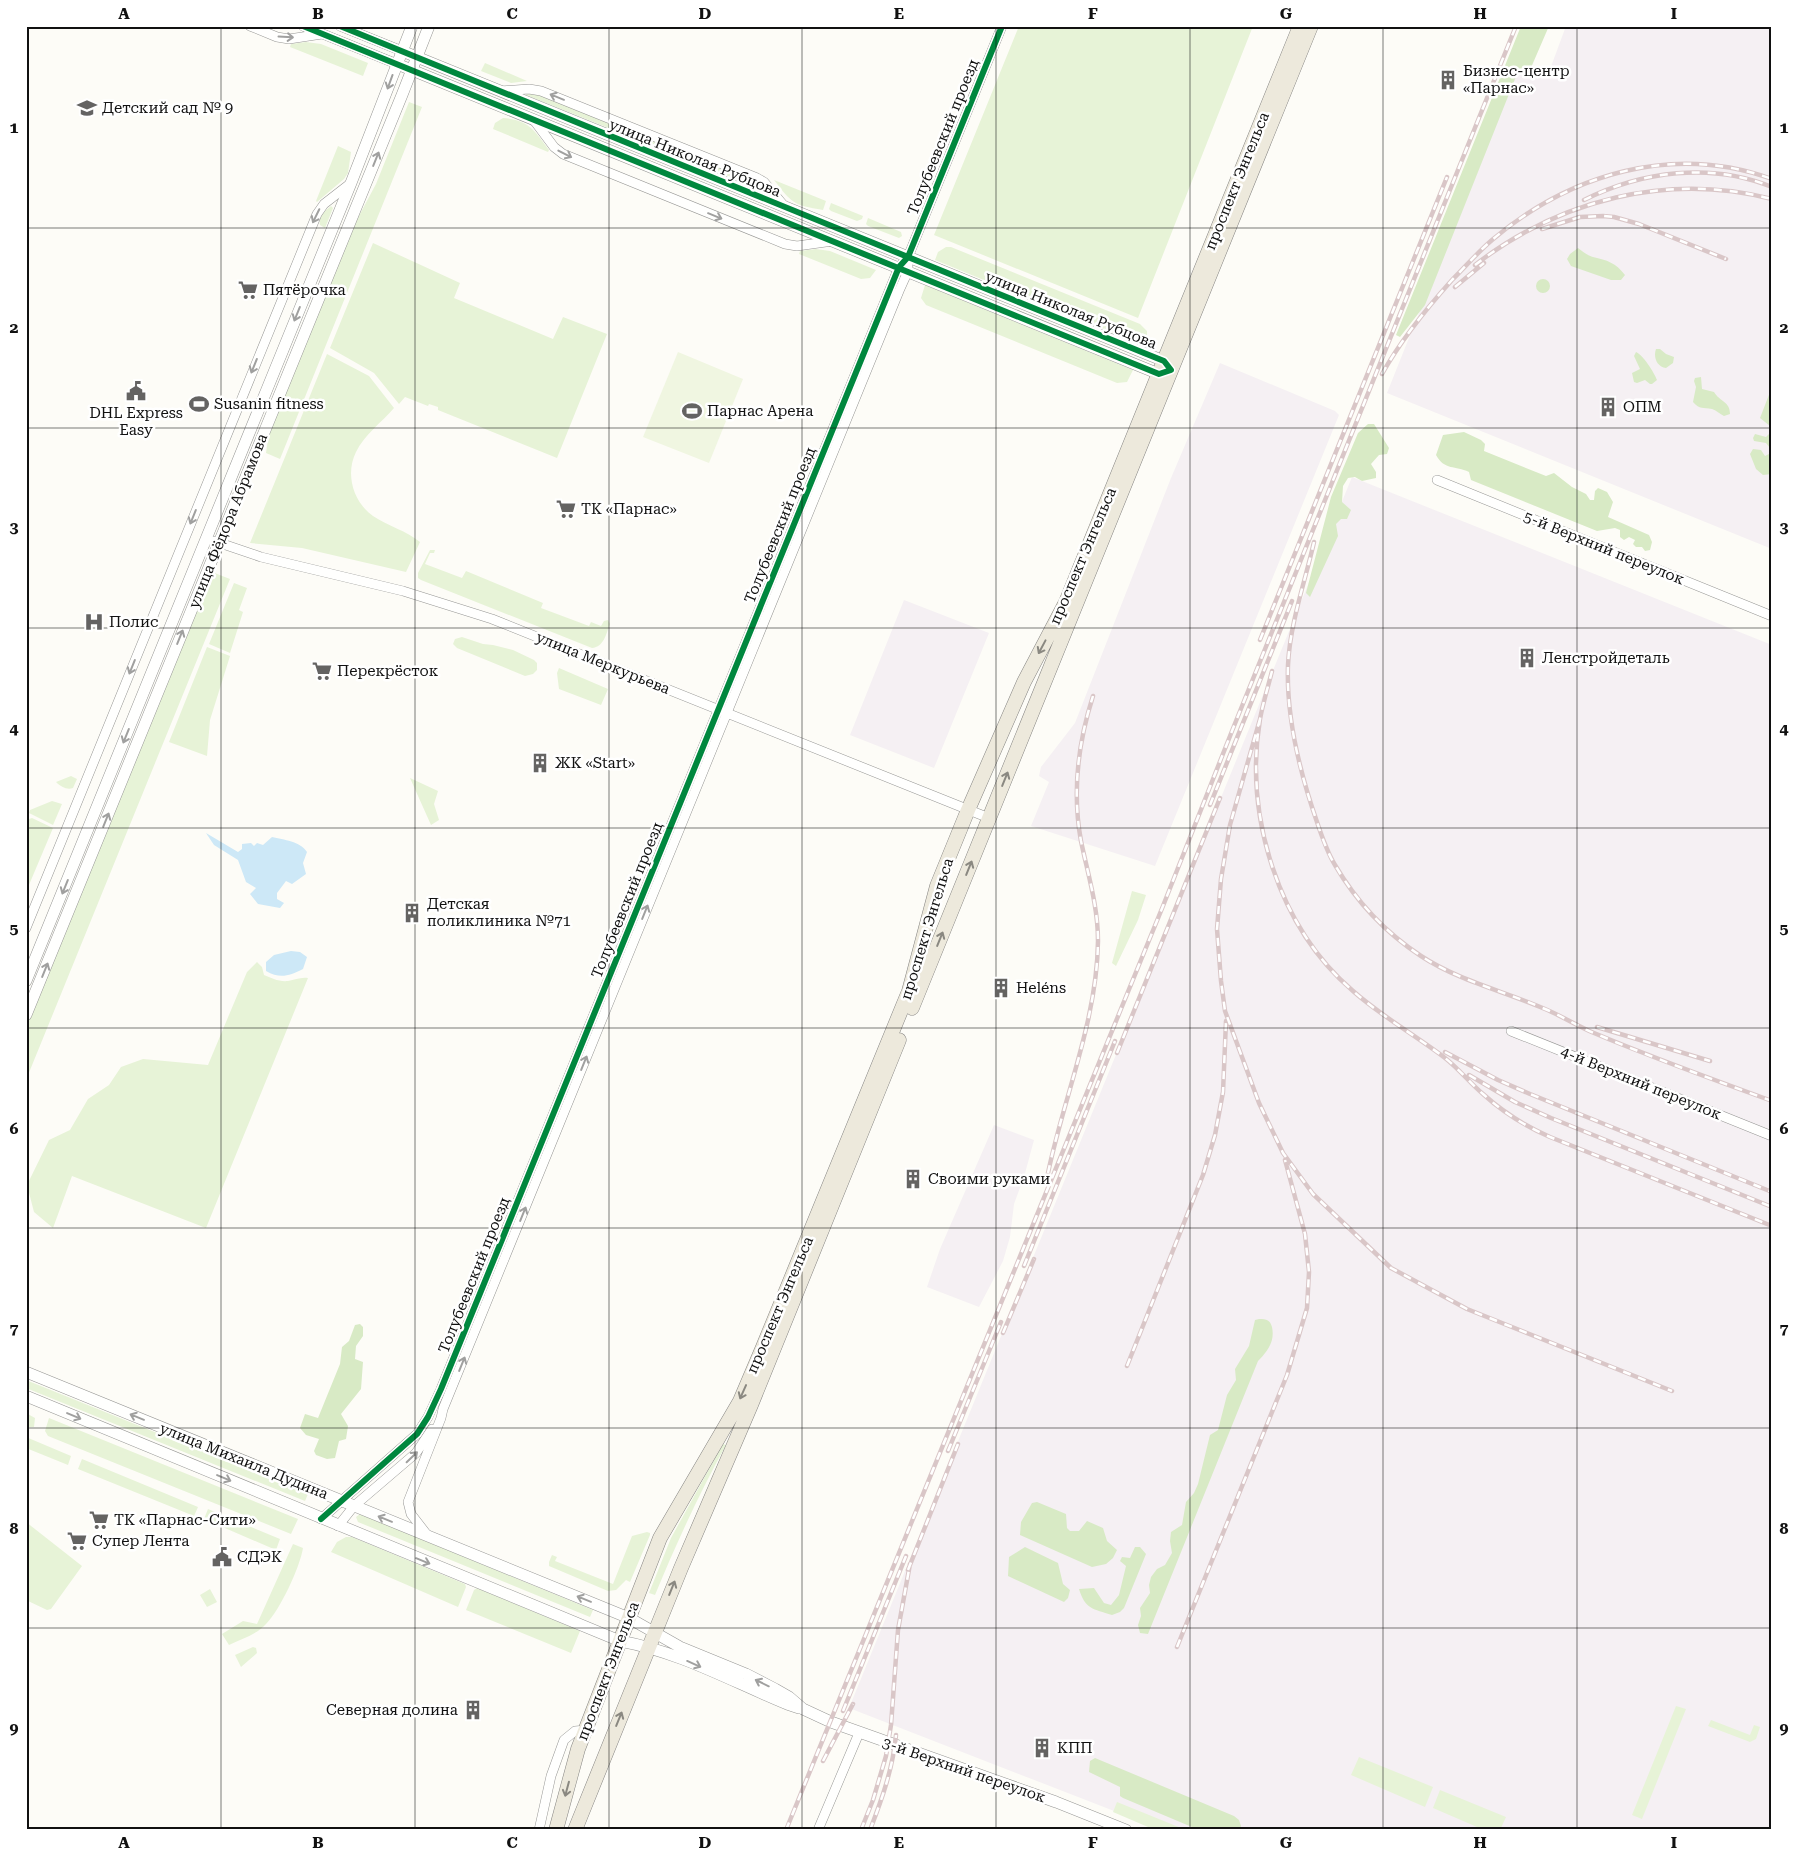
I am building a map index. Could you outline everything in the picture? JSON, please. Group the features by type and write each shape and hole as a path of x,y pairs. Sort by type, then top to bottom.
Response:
{"main road":[{"name":"проспект Энгельса","path":"575,1830 654,1634 751,1405 989,818 1300,26"},
{"name":"проспект Энгельса","path":"556,1830 578,1749 660,1538 740,1401 909,991 937,886 968,810 1024,682 1066,602 1311,26"}],"street":[{"path":"250,26 277,37 289,39 323,34"},
{"name":"улица Николая Рубцова","path":"303,26 903,269 1165,368"},
{"name":"улица Николая Рубцова","path":"340,26 908,257 1165,368"},
{"name":"улица Фёдора Абрамова","path":"26,981 351,183 412,26"},
{"name":"улица Фёдора Абрамова","path":"26,1015 429,26"},
{"name":"Толубеевский проезд","path":"321,1519 407,1445 428,1417 722,712 1002,26"},
{"path":"501,91 529,88 541,91 756,178 764,182 787,209"},
{"path":"532,119 554,147 563,154 784,244 798,246 835,241"},
{"path":"26,928 316,214 324,204 351,183"},
{"name":"5-й Верхний переулок","path":"1437,480 1772,616"},
{"name":"улица Меркурьева","path":"207,538 261,557 403,591 492,619 989,818"},
{"name":"Толубеевский проезд","path":"338,1526 354,1506 416,1454 443,1409 722,712"},
{"name":"4-й Верхний переулок","path":"1511,1031 1772,1136"},
{"name":"улица Михаила Дудина","path":"26,1372 629,1618 654,1634"},
{"name":"улица Михаила Дудина","path":"26,1396 620,1642 649,1647"},
{"name":"Толубеевский проезд","path":"428,1536 411,1514 408,1502 443,1409"},
{"name":"3-й Верхний переулок","path":"654,1634 680,1647 746,1674 789,1697 803,1708 824,1720 1056,1802 1126,1830"},
{"name":"3-й Верхний переулок","path":"649,1647 676,1655 787,1704 803,1708"},
{"path":"540,1830 546,1793 564,1740 576,1731 586,1730"},
{"path":"818,1830 859,1733"}],"shaded area":[{"path":"1566,26 1772,26 1772,549 1387,393 1519,62 1549,72"},
{"path":"1220,363 1335,411 1339,415 1155,866 1031,826 1049,782 1039,776 1041,767 1075,723 1171,478"},
{"path":"1352,477 1772,645 1772,1830 1163,1830 849,1708"},
{"path":"904,600 989,633 934,768 850,735"},
{"path":"994,1125 1034,1140 1014,1204 1010,1237 1003,1261 979,1307 927,1287 940,1249"}],"green space":[{"path":"1019,26 1253,26 1138,318 934,235"},
{"path":"1521,26 1549,26 1530,70 1517,74 1425,305 1400,337 1396,335"},
{"path":"306,42 321,44 368,63 363,76 290,47 291,44"},
{"path":"485,63 527,81 511,83 481,71"},
{"path":"527,93 542,96 762,185 766,191 526,95"},
{"path":"409,102 422,107 280,459 266,453 269,432 353,227 376,184"},
{"path":"503,118 525,124 540,137 549,150 548,152 493,129 495,123"},
{"path":"338,146 351,152 348,173 344,179 317,202 316,201"},
{"path":"774,180 826,201 823,210 794,202"},
{"path":"831,203 863,216 862,219 857,221 831,211 829,209"},
{"path":"331,206 333,208 325,228 320,225 320,219 322,214"},
{"path":"868,218 901,232 902,236 899,238 868,226 866,224"},
{"path":"373,243 460,283 454,298 553,339 563,317 607,334 557,458 438,410 438,407 429,404 428,406 405,397 399,404 374,373 330,348"},
{"path":"946,247 951,247 1140,324 1147,331 1147,337 1143,345 935,260 938,252"},
{"path":"1578,248 1589,256 1611,263 1625,275 1621,280 1611,280 1571,266 1567,259"},
{"path":"816,249 830,251 876,270 870,278 861,279 799,254 800,251"},
{"path":"1540,279 1546,279 1550,286 1546,293 1540,293 1536,289 1536,283"},
{"path":"925,285 1133,370 1127,382 1117,383 926,305 921,298"},
{"path":"1656,349 1660,349 1674,357 1673,363 1666,368 1660,366 1655,358"},
{"name":"Парнас Арена","path":"678,352 743,379 709,463 643,437"},
{"path":"1636,352 1645,360 1656,377 1657,380 1652,384 1645,380 1637,383 1634,382 1632,373 1640,369 1634,356"},
{"path":"327,354 369,376 394,408 368,434 359,446 353,460 351,478 356,495 366,510 379,520 420,542 406,572 302,548 250,543"},
{"path":"1701,377 1702,389 1714,392 1727,404 1730,414 1724,416 1714,410 1695,405 1693,402 1696,387 1694,381 1695,378"},
{"path":"1772,387 1772,474 1763,475 1756,469 1750,454 1753,449 1761,450 1765,456 1769,454 1770,448 1766,443 1754,441 1753,438 1755,434 1766,437 1770,433 1770,426 1760,418"},
{"path":"1368,424 1374,424 1389,448 1387,454 1379,455 1371,464 1376,472 1376,478 1362,481 1355,477 1348,478 1343,486 1342,502 1351,510 1347,519 1341,519 1336,524 1338,536 1310,597 1306,593 1331,497 1358,433"},
{"path":"1464,432 1481,440 1485,444 1484,451 1546,476 1554,473 1572,487 1586,494 1590,500 1594,500 1595,491 1598,488 1607,492 1613,502 1608,517 1649,535 1652,542 1650,550 1645,551 1642,547 1636,547 1633,544 1635,540 1629,537 1624,540 1620,537 1620,530 1615,528 1597,531 1471,480 1469,472 1447,466 1436,455 1443,435"},
{"path":"430,550 435,550 434,553 430,553 425,564 462,578 466,571 543,603 541,608 589,626 591,622 601,626 604,621 608,620 610,624 602,643 592,648 421,580 418,578 418,573"},
{"path":"212,572 230,579 26,1080 26,1028"},
{"path":"234,583 247,588 239,610 243,612 230,653 209,644"},
{"path":"462,637 483,644 513,650 534,660 537,663 537,670 533,674 525,676 457,648 453,644 455,639"},
{"path":"207,647 230,656 210,720 207,756 169,742"},
{"path":"559,668 608,689 601,705 559,689 557,673"},
{"path":"71,776 77,779 73,788 64,788 56,782"},
{"path":"410,778 438,791 434,804 439,820 431,825"},
{"path":"52,801 62,804 53,825 29,813 30,810"},
{"path":"32,818 53,828 26,892 26,820"},
{"path":"1132,891 1146,895 1138,920 1116,966 1112,963"},
{"path":"257,962 262,967 264,975 275,980 288,981 308,978 206,1228 72,1176 53,1228 34,1212 27,1185 49,1140 70,1130 88,1099 109,1085 121,1067 143,1059 208,1065 247,972"},
{"path":"1255,1320 1269,1321 1273,1332 1272,1341 1268,1350 1258,1361 1148,1634 1140,1633 1138,1625 1141,1616 1140,1608 1150,1593 1151,1577 1157,1569 1165,1565 1172,1553 1171,1532 1182,1525 1186,1502 1194,1493 1198,1484 1210,1435 1218,1430 1227,1395 1236,1380 1235,1369 1249,1346"},
{"path":"360,1324 363,1327 363,1336 356,1346 355,1359 363,1362 361,1389 341,1414 348,1426 346,1439 339,1441 335,1458 327,1459 316,1455 314,1451 319,1439 306,1435 300,1428 305,1414 318,1418 340,1364 342,1347 349,1341 355,1325"},
{"path":"26,1380 308,1494 305,1501 26,1388"},
{"path":"26,1413 35,1418 34,1427 26,1427"},
{"path":"49,1418 298,1519 291,1534 48,1436 45,1431"},
{"path":"26,1437 71,1456 68,1465 26,1448"},
{"path":"723,1444 726,1445 688,1519 655,1595 649,1593 671,1538"},
{"path":"82,1459 198,1507 194,1516 78,1469"},
{"path":"1037,1502 1066,1514 1067,1528 1070,1531 1079,1531 1087,1521 1103,1528 1107,1541 1117,1550 1113,1558 1106,1564 1092,1567 1020,1535 1021,1522 1032,1503"},
{"path":"208,1509 280,1539 276,1550 204,1519"},
{"path":"360,1514 593,1610 590,1617 358,1522 356,1517"},
{"path":"26,1522 82,1566 51,1609 47,1610 26,1600"},
{"path":"647,1532 650,1535 630,1582 626,1580 616,1590 608,1591 549,1566 552,1555 557,1557 555,1561 613,1584 632,1536"},
{"path":"346,1537 352,1537 465,1584 466,1587 458,1607 331,1552 337,1542"},
{"path":"293,1544 303,1548 289,1588 277,1609 258,1631 229,1645 222,1634 243,1621 257,1624"},
{"path":"1025,1547 1058,1563 1063,1584 1070,1590 1068,1598 1064,1602 1008,1576 1009,1557"},
{"path":"1135,1547 1140,1547 1146,1554 1124,1608 1112,1615 1087,1604 1081,1596 1079,1589 1094,1588 1104,1603 1111,1605 1119,1595 1126,1566 1120,1561 1122,1557 1130,1558"},
{"path":"477,1588 580,1631 571,1653 466,1610 474,1590"},
{"path":"210,1589 217,1602 207,1607 200,1595"},
{"path":"253,1647 256,1648 257,1653 241,1667 235,1655"},
{"path":"1676,1706 1686,1709 1642,1819 1632,1815"},
{"path":"1711,1720 1750,1735 1754,1725 1760,1727 1756,1739 1750,1742 1708,1726"},
{"path":"1359,1757 1433,1787 1425,1807 1351,1775"},
{"path":"1095,1758 1234,1816 1239,1820 1241,1826 1239,1830 1199,1830 1123,1798 1120,1796 1120,1787 1089,1772 1090,1761"},
{"path":"1440,1790 1506,1817 1500,1830 1484,1830 1433,1808"},
{"path":"1117,1802 1186,1830 1155,1830 1113,1812"}],"water":[{"path":"206,833 238,852 242,849 242,844 251,843 254,846 257,843 263,845 272,837 296,843 307,852 303,863 306,874 292,884 286,881 277,893 277,899 284,903 280,908 258,904 250,894 256,888 246,882 238,860 214,845"},
{"path":"291,951 300,952 307,957 303,969 284,976 266,971 266,962 274,955"}],"railway":[{"path":"786,1830 1163,906 1516,26"},
{"path":"1382,374 1397,349 1423,314 1452,280 1492,240 1522,217 1555,198 1589,182 1624,171 1660,165 1697,164 1735,169 1772,179"},
{"path":"1584,200 1629,182 1677,173 1725,174 1749,179 1772,187"},
{"path":"1260,640 1447,177"},
{"path":"1475,265 1508,242 1542,223 1578,208 1616,198 1654,191 1694,189 1733,191 1772,199"},
{"path":"1542,229 1580,217 1614,217 1639,224 1726,259"},
{"path":"1455,287 1484,263"},
{"path":"1314,542 1289,649 1289,705 1300,765 1325,844 1343,878 1362,904 1384,927 1408,947 1436,965 1466,979 1545,1009 1638,1051 1772,1101"},
{"path":"1210,805 1292,601"},
{"path":"1272,671 1260,719 1256,756 1257,793 1263,830 1272,867 1286,902 1305,935 1327,965 1364,1000 1445,1058 1478,1090 1523,1124 1550,1137 1772,1226"},
{"path":"1048,1173 1086,1029 1096,971 1098,928 1081,841 1077,804 1080,750 1093,696"},
{"path":"1260,719 1230,825 1221,879 1217,929 1225,1011 1259,1103 1283,1153 1313,1194 1391,1268 1467,1309 1672,1391"},
{"path":"1117,1053 1220,798"},
{"path":"1127,1366 1203,1175 1215,1135 1223,1092 1226,1021"},
{"path":"1597,1027 1710,1061"},
{"path":"1024,1266 1115,1041"},
{"path":"1445,1052 1498,1080 1530,1094 1772,1192"},
{"path":"1469,1075 1515,1102 1551,1118 1772,1207"},
{"path":"1177,1647 1287,1375 1307,1308 1309,1272 1305,1234 1285,1160"},
{"path":"1003,1333 1034,1259"},
{"path":"948,1451 1001,1322"},
{"path":"908,1570 958,1444"},
{"path":"843,1711 906,1556"},
{"path":"861,1830 873,1800 886,1756 891,1725 898,1630 910,1564"},
{"path":"823,1761 853,1704"},
{"path":"870,1830 886,1783 896,1735"}],"cycle path":[{"path":"303,26 1159,374 1171,370 1164,361 340,26"},
{"path":"321,1519 417,1434 428,1417 441,1389 899,267 908,257 1002,26"}],"place":[{"name":"Бизнес-центр «Парнас»","path":"1448,80"},
{"name":"Детский сад № 9","path":"87,108"},
{"name":"Пятёрочка","path":"248,290"},
{"name":"DHL Express Easy","path":"136,391"},
{"name":"Susanin fitness","path":"199,404"},
{"name":"ОПМ","path":"1608,407"},
{"name":"Парнас Арена","path":"692,411"},
{"name":"ТК «Парнас»","path":"566,509"},
{"name":"Полис","path":"94,622"},
{"name":"Ленстройдеталь","path":"1527,658"},
{"name":"Перекрёсток","path":"322,671"},
{"name":"ЖК «Start»","path":"540,763"},
{"name":"Детская поликлиника №71","path":"412,913"},
{"name":"Heléns","path":"1001,988"},
{"name":"Своими руками","path":"913,1179"},
{"name":"ТК «Парнас-Сити»","path":"99,1520"},
{"name":"Супер Лента","path":"77,1541"},
{"name":"СДЭК","path":"222,1557"},
{"name":"Северная долина","path":"473,1710"},
{"name":"КПП","path":"1042,1748"}]}
